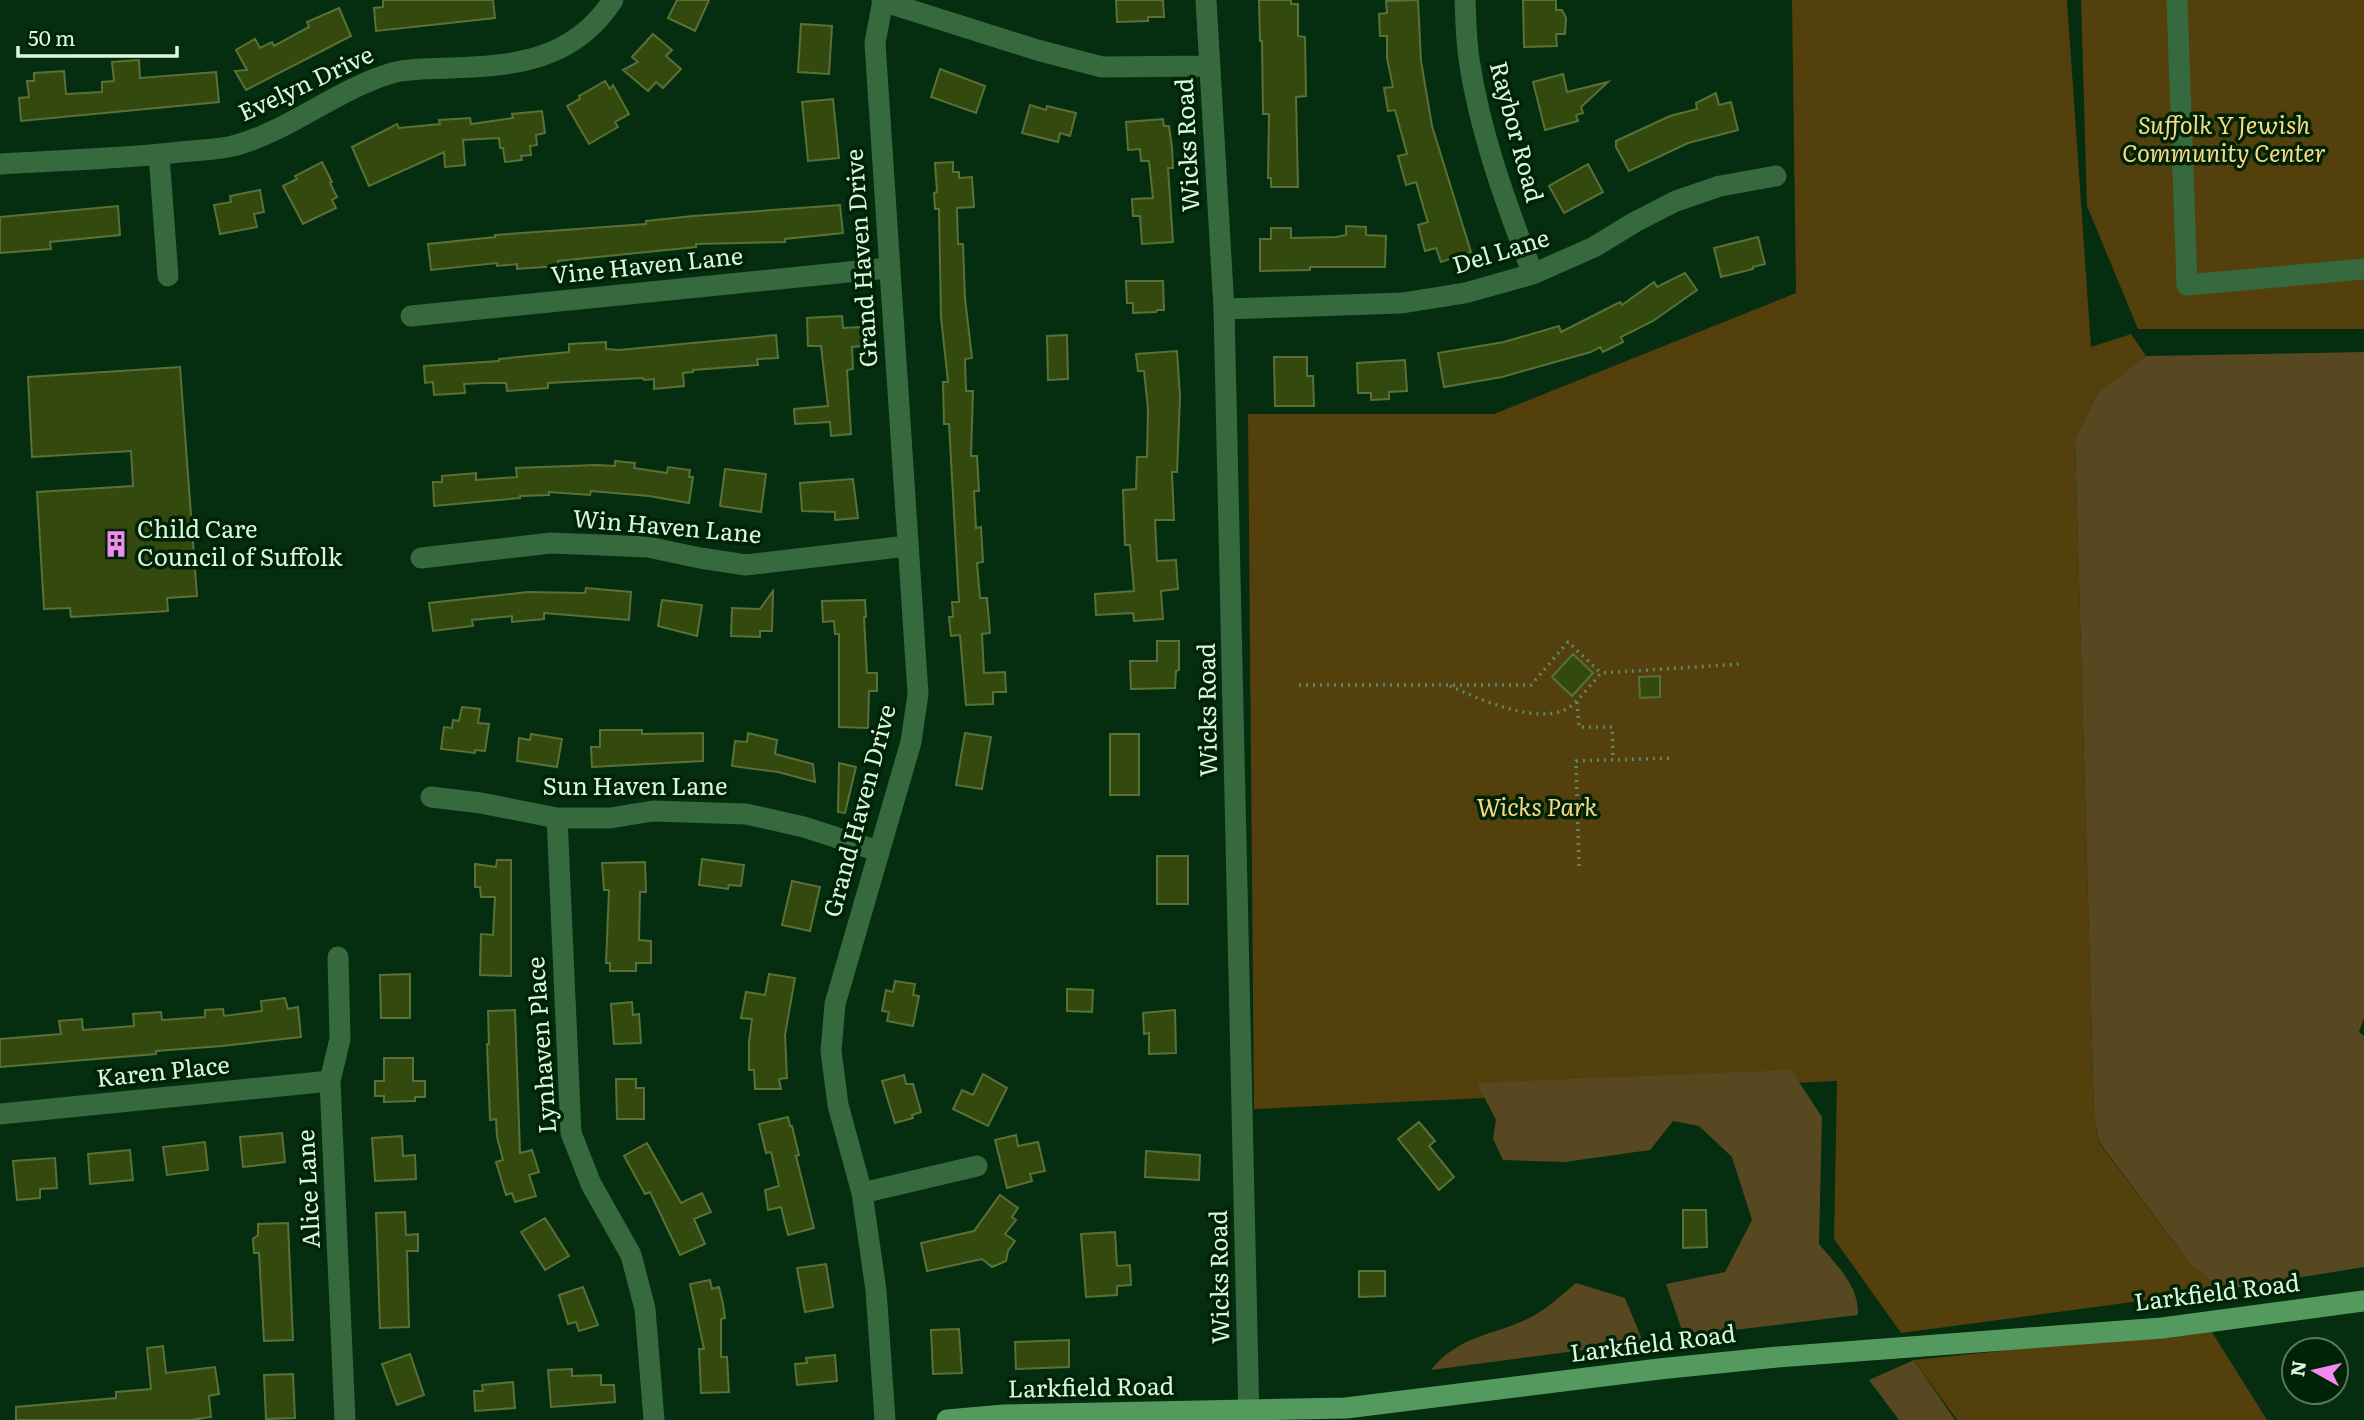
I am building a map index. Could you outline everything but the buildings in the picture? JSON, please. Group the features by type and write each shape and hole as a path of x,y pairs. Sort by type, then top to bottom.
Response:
{"main road":[{"name":"Larkfield Road","path":"947,1420 1249,1416 1359,1407 1659,1368 2162,1328 2364,1301"}],"street":[{"name":"Evelyn Drive","path":"0,164 159,155 231,146 274,132 349,91 394,72 498,66 539,58 574,42 602,17 613,0"},
{"name":"Wicks Road","path":"1206,0 1224,309 1249,1416"},
{"name":"Raybor Road","path":"1465,0 1468,57 1480,118 1502,193 1533,274"},
{"path":"2178,0 2187,285 2364,269"},
{"path":"883,1 1037,50 1102,67 1210,66"},
{"name":"Grand Haven Drive","path":"883,1 875,43 918,694 911,742 835,1004 831,1051 838,1105 862,1193 876,1290 885,1420"},
{"path":"159,155 168,276"},
{"name":"Del Lane","path":"1224,309 1402,303 1465,293 1533,274 1594,247 1634,222 1676,201 1720,186 1776,176"},
{"name":"Vine Haven Lane","path":"411,316 888,268"},
{"name":"Win Haven Lane","path":"421,558 551,543 648,547 746,565 907,547"},
{"name":"Sun Haven Lane","path":"431,797 481,803 557,818 610,818 653,811 746,814 804,827 878,851"},
{"name":"Lynhaven Place","path":"557,818 571,1133 592,1184 632,1255 645,1309 654,1420"},
{"name":"Alice Lane","path":"338,957 340,1040 330,1081 345,1420"},
{"name":"Karen Place","path":"0,1114 330,1081"},
{"path":"862,1193 977,1166"}],"path":[{"path":"1299,685 1531,685 1568,642 1601,673"},
{"path":"1448,685 1489,703 1526,714 1556,712 1570,707 1601,673 1742,664"},
{"path":"1577,700 1578,727 1612,727 1613,760"},
{"path":"1579,866 1576,761 1673,758"}],"green space":[{"name":"Wicks Park","path":"1792,0 2067,0 2091,347 2131,334 2146,356 2098,392 2075,439 2094,1113 2099,1143 2191,1265 2222,1290 1901,1333 1834,1239 1837,1081 1254,1109 1248,414 1494,414 1796,293"},
{"name":"Suffolk Y Jewish Community Center","path":"2081,0 2364,0 2364,329 2138,329 2087,206"},
{"path":"2210,1329 2267,1420 1957,1420 1914,1360"}],"shaded area":[{"path":"2364,352 2364,1018 2359,1032 2364,1036 2364,1267 2222,1290 2191,1265 2099,1142 2094,1113 2075,439 2098,392 2146,356"},
{"path":"1791,1070 1822,1117 1819,1244 1851,1285 1858,1315 1684,1336 1666,1284 1725,1272 1752,1220 1732,1157 1699,1126 1673,1121 1650,1150 1565,1162 1503,1160 1493,1139 1496,1120 1477,1083"},
{"path":"1576,1283 1625,1298 1643,1342 1431,1370 1452,1350 1533,1316"},
{"path":"1914,1360 1955,1420 1899,1420 1869,1380"}],"place":[{"name":"Child Care Council of Suffolk","path":"116,544"}]}
